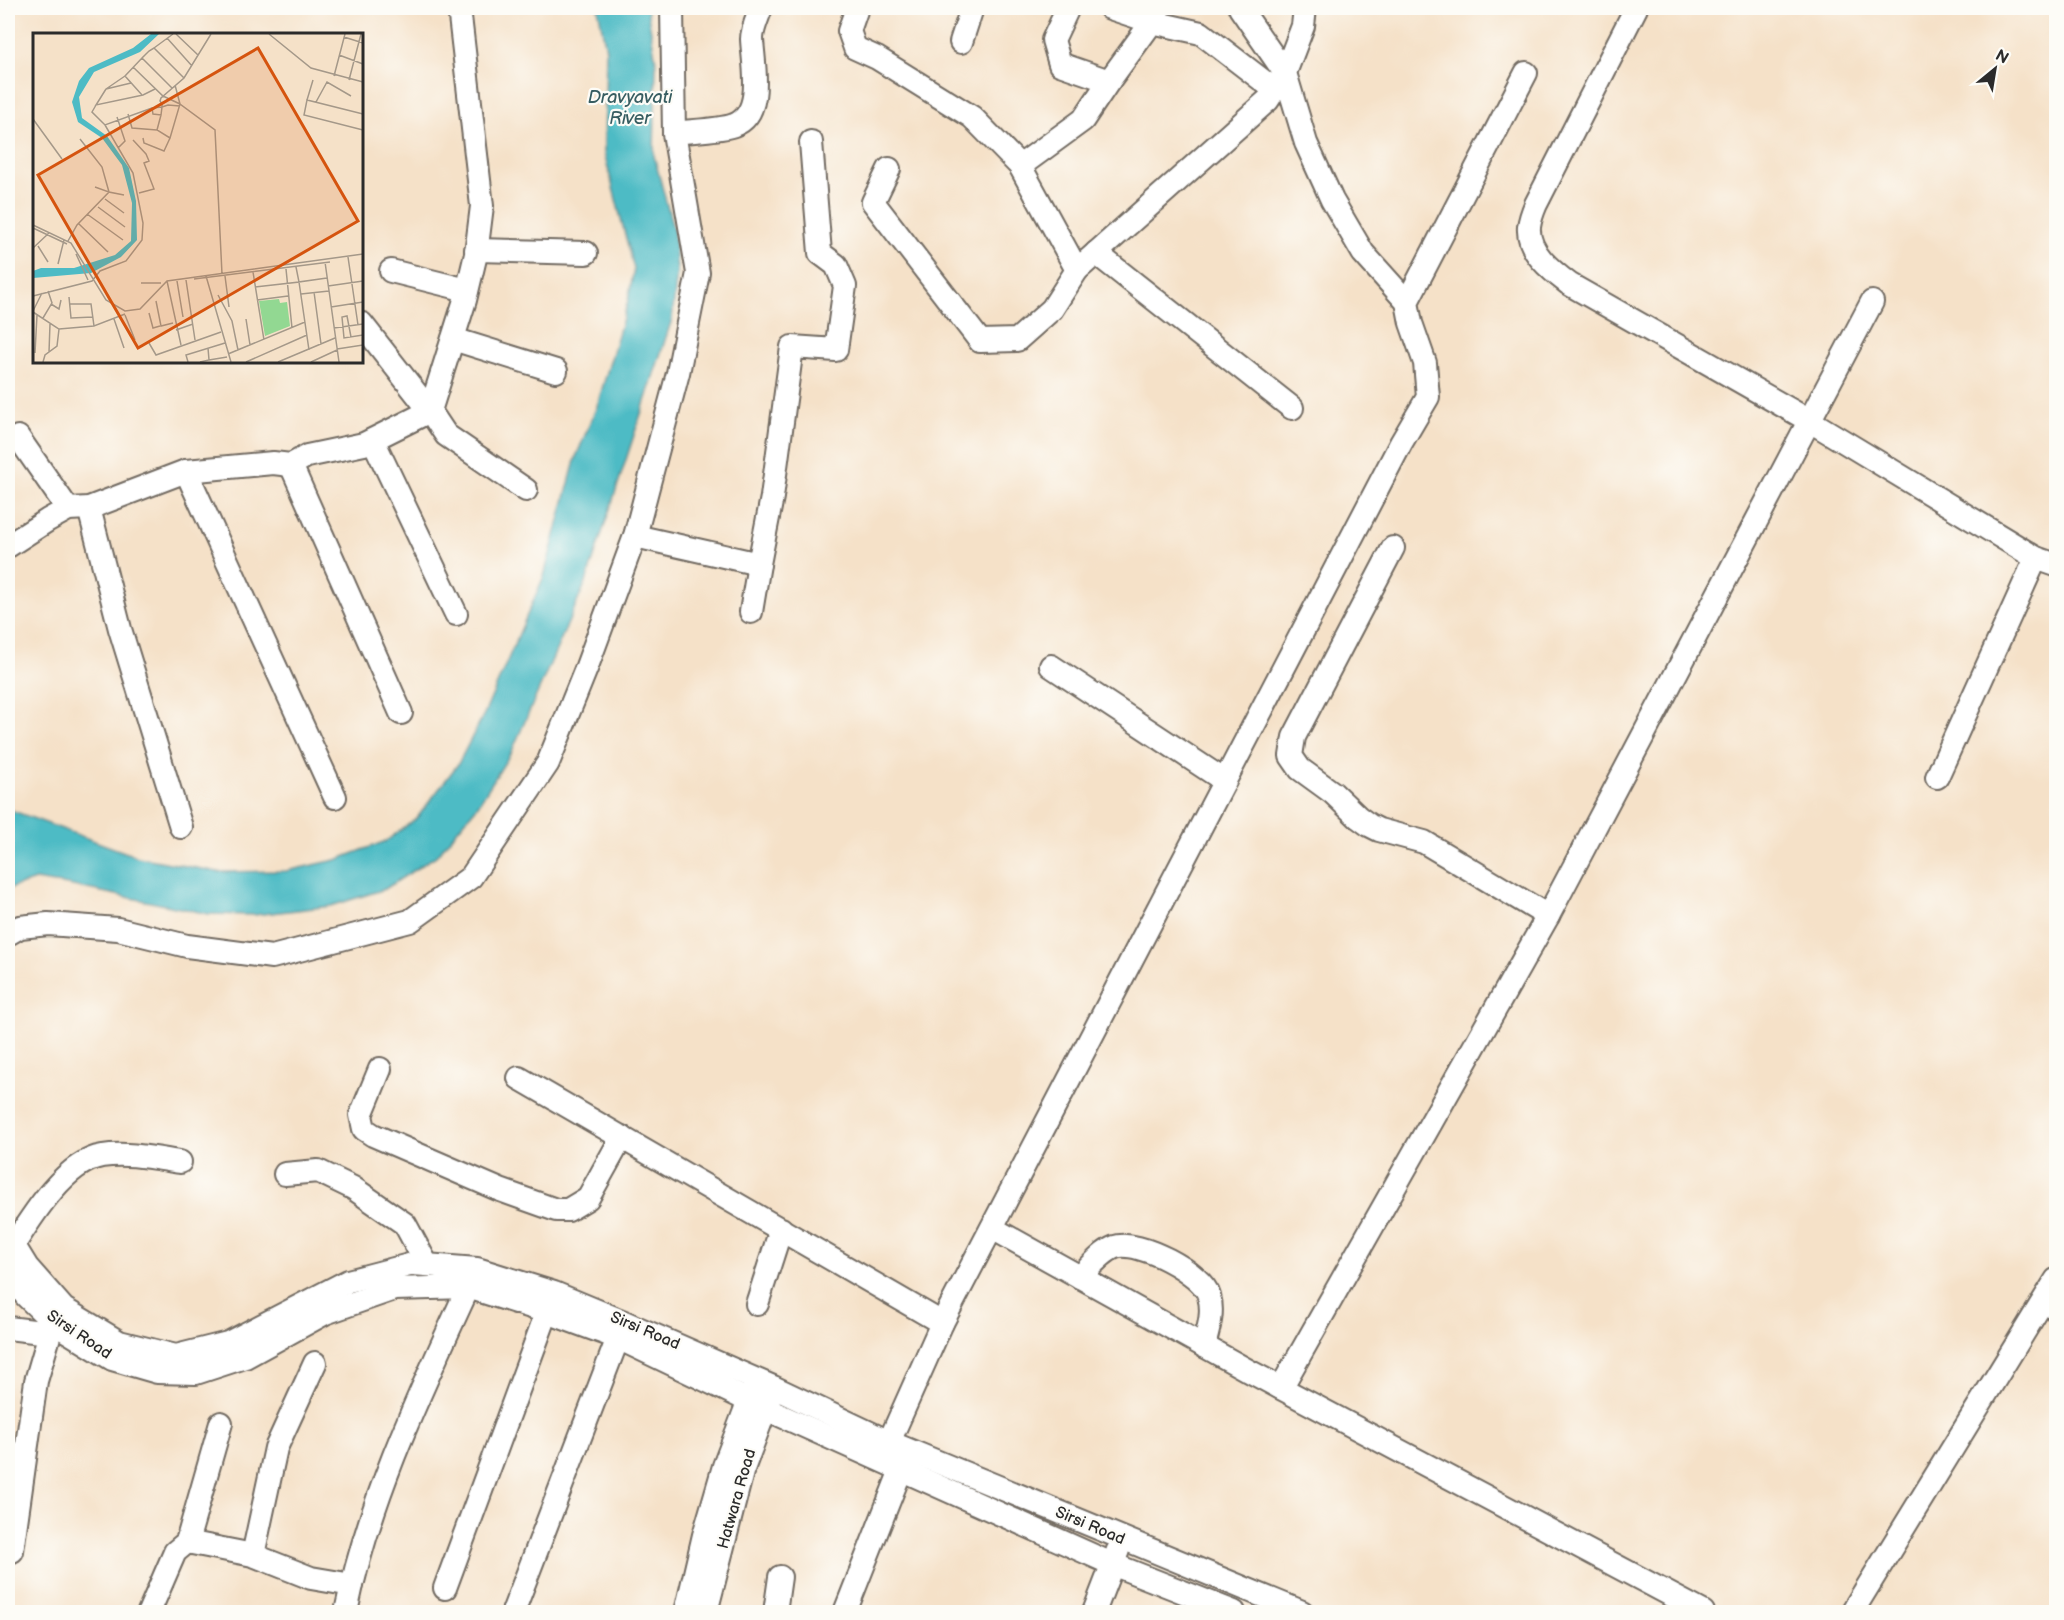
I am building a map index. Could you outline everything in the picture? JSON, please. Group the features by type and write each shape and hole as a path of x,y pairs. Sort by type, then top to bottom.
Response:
{"street":[{"path":"8,546 48,520 186,471 273,463 291,465 308,456 364,444 430,411 467,290 476,250 482,206 459,8"},
{"path":"8,934 20,927 48,924 118,929 187,946 272,957 410,921 471,877 548,763 586,669 634,536 673,394 699,273 674,133 672,8"},
{"path":"674,133 735,125 750,111 756,71 752,36 761,8"},
{"path":"857,8 849,31 855,48 877,57 972,117 1020,166 1077,270"},
{"path":"961,42 972,8"},
{"path":"1068,8 1053,40 1060,64 1109,81"},
{"path":"1110,8 1155,15 1201,33 1280,82"},
{"path":"889,1442 942,1323 1401,443 1428,397 1425,363 1411,323 1407,302 1364,253 1332,200 1280,82 1240,8"},
{"path":"888,169 873,202 980,341 1017,340 1052,309 1077,270 1268,100 1280,82 1303,26 1305,8"},
{"path":"1636,8 1536,204 1529,228 1534,249 1547,267 1569,284 1810,421 2046,562 1937,777"},
{"path":"1020,166 1083,120 1155,15"},
{"path":"1407,302 1526,73"},
{"path":"751,612 772,497 792,347 836,350 845,286 836,265 820,253 811,142"},
{"path":"476,250 586,253"},
{"path":"1096,253 1292,408"},
{"path":"391,271 467,290"},
{"path":"1281,1388 1548,916 1872,302"},
{"path":"363,325 446,435 526,490"},
{"path":"453,339 556,371"},
{"path":"18,437 79,509 120,629 182,827"},
{"path":"373,440 456,614"},
{"path":"291,465 401,713"},
{"path":"186,471 335,797"},
{"path":"634,536 759,564"},
{"path":"1393,548 1294,737 1291,756 1300,769 1333,793 1370,825 1379,830 1424,842 1548,916"},
{"path":"1052,666 1226,781"},
{"path":"380,1070 361,1115 364,1129 373,1136 500,1190 556,1210 568,1210 588,1198 622,1137"},
{"path":"519,1078 942,1323"},
{"path":"10,1241 62,1181 83,1162 101,1156 129,1155 180,1162"},
{"path":"285,1174 318,1172 353,1188 405,1224 427,1265"},
{"path":"992,1228 1281,1388 1704,1612"},
{"path":"757,1304 781,1229"},
{"name":"Sirsi Road","path":"10,1241 39,1283 57,1322 119,1342 176,1356 228,1343 348,1281 413,1264 427,1265 473,1278 554,1293 765,1383 889,1442 1302,1612"},
{"path":"1080,1277 1106,1253 1116,1247 1126,1245 1141,1248 1168,1260 1196,1277 1205,1286 1209,1295 1210,1318 1204,1346"},
{"name":"Sirsi Road","path":"8,1270 26,1296 57,1322 112,1359 157,1372 196,1373 245,1357 325,1313 394,1289 473,1278 547,1312 618,1338 757,1405 1112,1564 1234,1612"},
{"path":"346,1612 351,1585 391,1461 473,1278"},
{"path":"1852,1612 2056,1280"},
{"path":"445,1588 547,1312"},
{"path":"8,1328 57,1322 36,1381 12,1551"},
{"path":"513,1612 618,1338"},
{"path":"253,1555 276,1448 315,1363"},
{"name":"Hatwara Road","path":"706,1612 757,1405 765,1383"},
{"path":"686,1612 704,1535 721,1478 757,1405"},
{"path":"149,1612 175,1552 187,1542 221,1422"},
{"path":"844,1612 901,1470"},
{"path":"1094,1612 1122,1539"},
{"path":"187,1542 253,1555 311,1578 351,1585"},
{"path":"775,1612 780,1577"}],"water":[{"name":"Dravyavati River","path":"598,8 647,8 656,62 654,156 674,232 677,271 672,319 586,582 512,751 478,805 436,856 385,889 331,906 254,915 209,914 35,880 8,889 8,809 138,857 218,872 286,871 336,860 386,841 417,818 458,764 486,710 544,576 576,457 597,406 628,301 634,269 604,153 606,50"}]}
